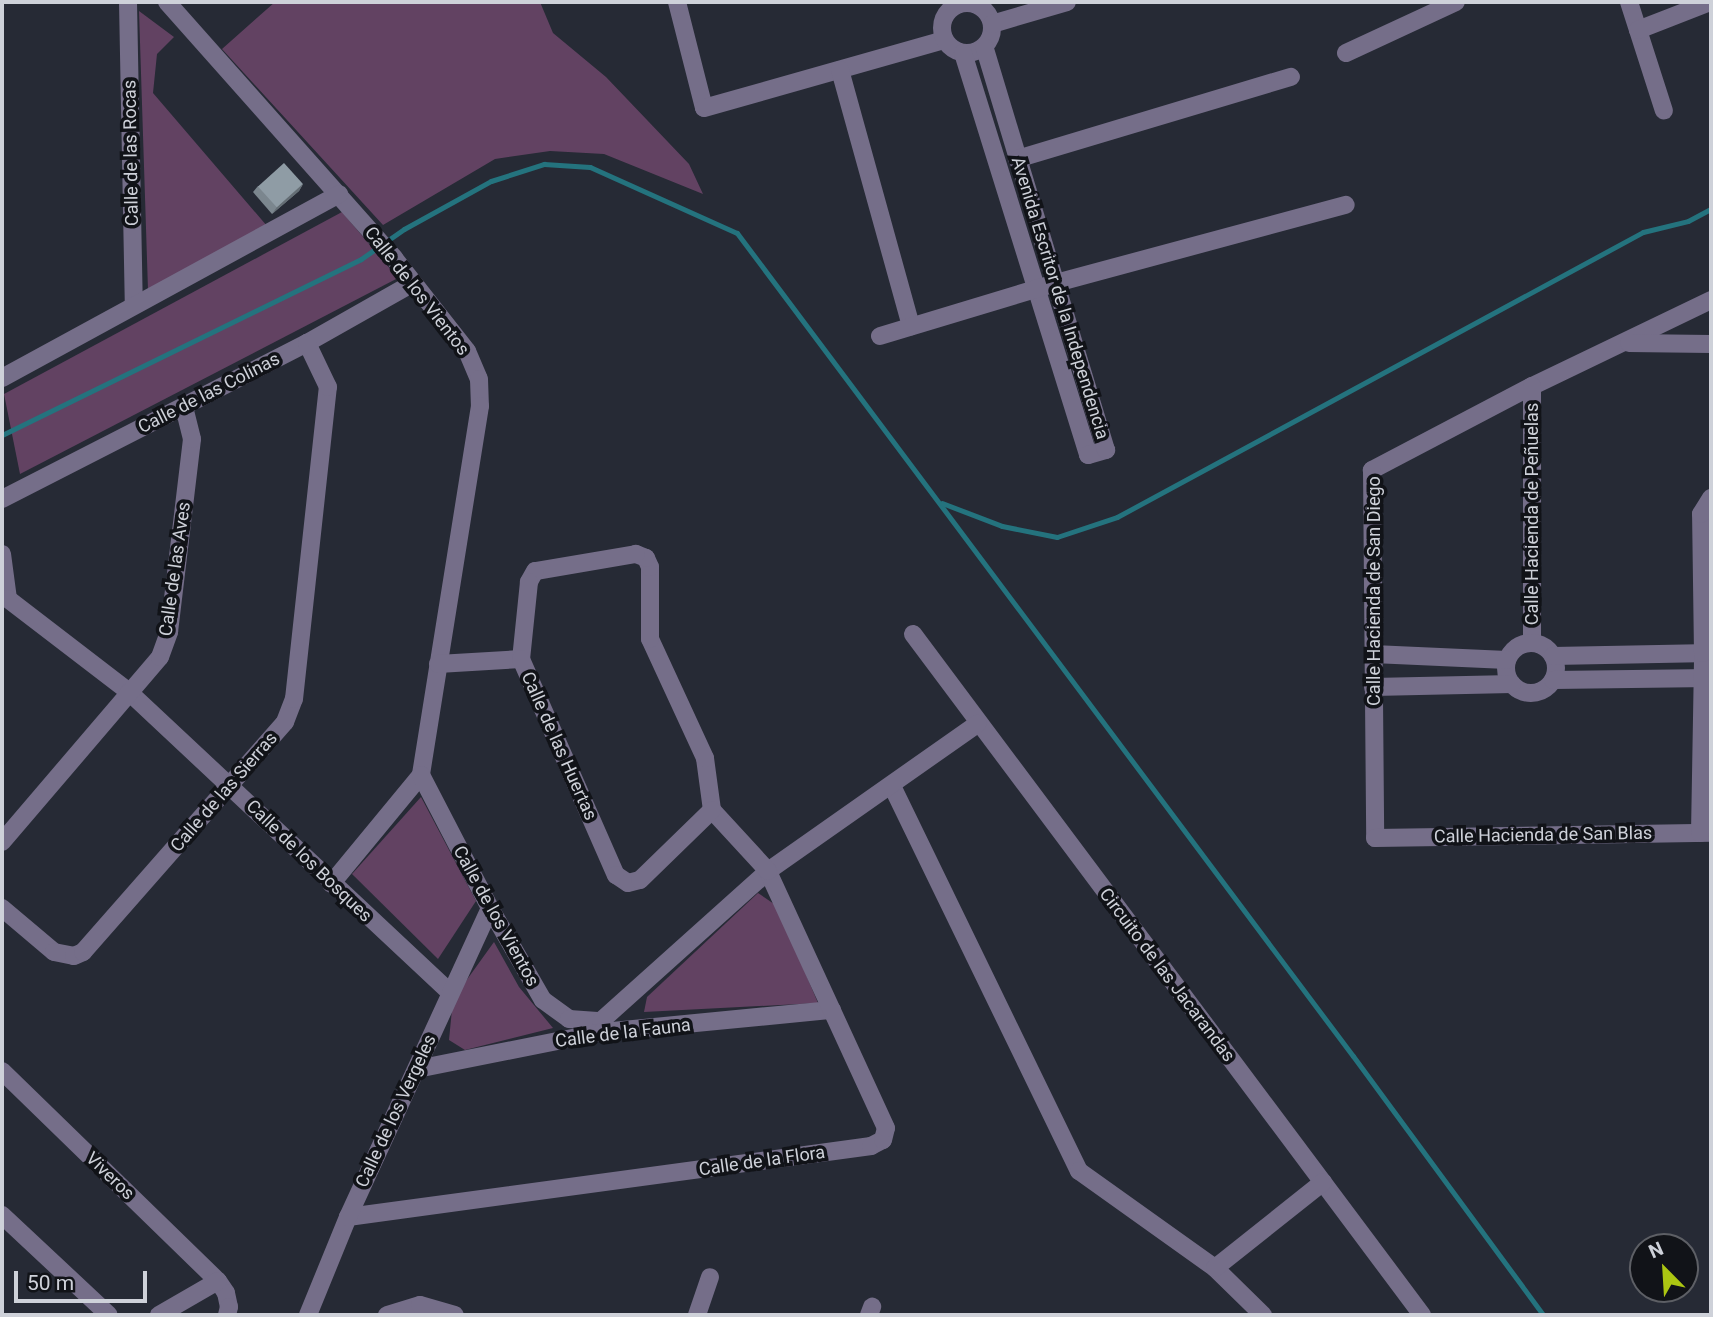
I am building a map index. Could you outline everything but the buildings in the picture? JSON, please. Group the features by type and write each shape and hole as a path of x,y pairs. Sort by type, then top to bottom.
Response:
{"street":[{"name":"Calle de las Rocas","path":"128,2 134,304"},
{"name":"Calle de los Vientos","path":"167,2 394,258 467,351 480,379 480,406 421,775 490,908 543,1000 569,1019 601,1026"},
{"path":"677,2 704,108 945,40"},
{"path":"992,24 1067,2"},
{"path":"1346,53 1455,2"},
{"path":"1629,2 1664,111"},
{"path":"1638,30 1710,2"},
{"path":"975,3 983,9 992,24 989,41 974,52 963,53 945,40 944,18 954,4 975,3"},
{"name":"Avenida Escritor de la Independencia","path":"963,53 1088,455 1106,450 984,47"},
{"path":"840,70 911,326"},
{"path":"1017,159 1291,77"},
{"path":"2,378 340,194"},
{"path":"880,337 1056,283 1346,205"},
{"name":"Calle de las Colinas","path":"2,499 307,343 414,283"},
{"name":"Calle Hacienda de San Diego","path":"1374,838 1372,470 1532,386 1711,300"},
{"name":"Calle de las Sierras","path":"2,908 54,952 74,956 83,952 285,722 294,699 328,387 307,343"},
{"path":"1626,343 1711,344"},
{"name":"Calle Hacienda de Peñuelas","path":"1532,386 1532,643"},
{"name":"Calle de las Aves","path":"2,842 160,657 169,632 192,439 184,407"},
{"path":"1705,833 1707,653 1701,514 1711,498"},
{"name":"Calle de los Bosques","path":"2,554 5,603 129,692 331,884 450,992"},
{"name":"Calle de las Huertas","path":"635,554 646,558 650,567 650,639 705,758 712,810 640,880 628,883 616,875 522,659 529,582 536,571 635,554"},
{"name":"Circuito de las Jacarandas","path":"913,634 977,724 1422,1315"},
{"path":"1373,687 1512,684 1530,693 1544,689 1553,680 1556,664 1548,649 1532,643 1516,648 1507,660 1507,673 1512,684"},
{"path":"1553,656 1707,653"},
{"path":"1373,654 1507,660"},
{"path":"438,664 522,659"},
{"path":"1553,680 1707,678"},
{"path":"601,1026 768,871 977,724"},
{"path":"331,884 421,775"},
{"path":"892,786 1079,1171 1215,1268 1263,1315"},
{"path":"712,810 768,871"},
{"name":"Calle Hacienda de San Blas","path":"1374,838 1705,833"},
{"name":"Calle de la Flora","path":"348,1217 871,1146 883,1140 886,1128 768,871"},
{"name":"Calle de los Vergeles","path":"307,1315 348,1217 490,908"},
{"name":"Calle de la Fauna","path":"417,1069 601,1026 832,1010"},
{"name":"Viveros","path":"2,1072 218,1281 226,1293 229,1307 227,1315"},
{"path":"1215,1268 1323,1182"},
{"path":"2,1215 109,1315"},
{"path":"697,1315 710,1276"},
{"path":"159,1315 218,1281"},
{"path":"387,1315 420,1304 456,1315"}],"shaded area":[{"path":"275,2 540,2 553,33 606,77 689,164 703,194 604,154 550,151 495,159 383,225 222,49"},
{"path":"139,11 174,37 157,54 153,93 267,226 148,290"},
{"path":"342,212 398,278 20,474 4,394"},
{"path":"421,797 476,901 438,959 352,874"},
{"path":"758,893 777,906 818,1003 644,1012 647,997"},
{"path":"494,942 519,987 553,1028 465,1050 449,1040 453,999"}],"waterway":[{"path":"2,435 361,259 404,229 491,181 544,164 590,167 737,233 1353,1056 1543,1315"},
{"path":"942,503 1002,526 1057,537 1117,517 1643,232 1688,221 1711,209"}]}
